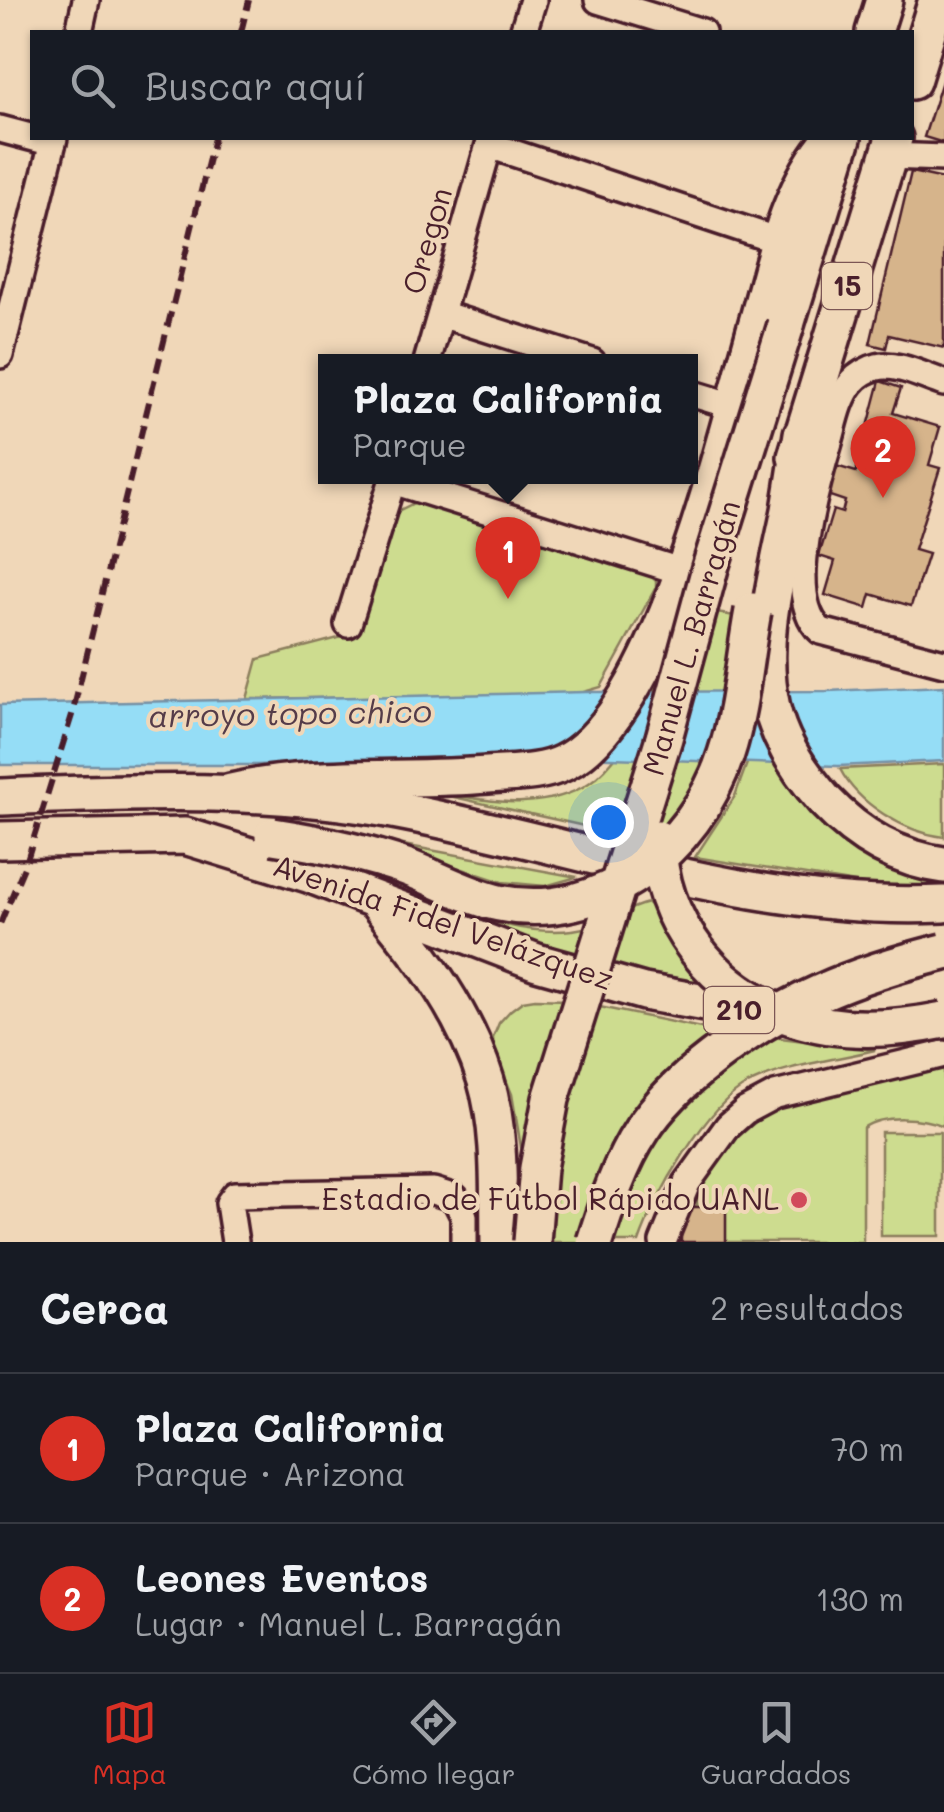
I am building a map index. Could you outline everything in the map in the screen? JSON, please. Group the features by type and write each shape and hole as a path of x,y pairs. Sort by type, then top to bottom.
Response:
{"highway":[{"path":"875,30 884,0"},
{"path":"914,77 934,42 937,0"},
{"path":"231,792 291,780 519,773 564,762 602,730 629,694 663,625 733,406 780,241 804,176 831,140"},
{"name":"Manuel L. Barragán","path":"532,1242 538,1168 551,1099 664,738 710,568 842,140"},
{"name":"15","path":"802,434 891,147"},
{"path":"802,434 801,503 770,597 767,650 772,708 790,752 810,783 841,818 881,846 944,865"},
{"name":"Manuel L. Barragán","path":"186,836 273,836 354,851 496,902 538,907 584,901 642,872 680,836 706,798 726,755 752,612 802,434"},
{"path":"664,738 658,853 671,907 681,930 698,953 748,995 790,1017 841,1027 887,1028 944,1020"},
{"path":"0,797 231,792 314,799 407,813 745,891 826,903 944,904"},
{"name":"Avenida Fidel Velázquez","path":"0,840 186,836 308,874 537,962 644,992 744,1010 822,1012 944,988"},
{"path":"375,901 426,962 472,1046 487,1083 495,1134 499,1242"},
{"path":"595,1242 608,1198 642,1130 677,1086 740,1036 798,1000 892,965 944,952"}],"street":[{"path":"78,30 86,0"},
{"path":"524,30 533,0"},
{"path":"598,0 696,30"},
{"path":"0,129 30,135"},
{"path":"0,355 5,315 53,140"},
{"path":"490,141 780,241"},
{"name":"Oregon","path":"430,354 490,141"},
{"path":"891,147 944,158"},
{"path":"441,314 567,354"},
{"path":"944,383 885,366 858,376 841,402 801,503 808,612 821,631 944,664"},
{"path":"698,395 733,406"},
{"path":"348,624 391,484"},
{"path":"409,484 682,572"},
{"path":"663,1242 686,1183 728,1126 745,1111 775,1095 944,1054"},
{"path":"235,1242 232,1196 433,1192 455,1198 464,1216 464,1242"}],"green space":[{"path":"416,502 648,573 656,581 601,687 577,694 247,699 258,659 354,634 398,511"},
{"path":"686,608 735,616 711,764 676,830 647,840 400,785 478,799 523,802 558,797 589,783 606,769 635,727 660,678"},
{"path":"757,736 944,881 944,886 874,886 695,857 735,796"},
{"path":"944,764 944,837 898,823 870,805 840,769"},
{"path":"371,839 577,877 545,886 502,882"},
{"path":"374,882 482,919 539,930 566,931 591,926 648,903 683,960 721,1000 551,950"},
{"path":"566,1000 701,1028 875,1050 778,1072 732,1095 683,1154 639,1242 537,1242 512,1094 494,1051 493,1038 499,1023 511,1010 523,1001"},
{"path":"944,1068 944,1126 903,1118 863,1128 863,1242 681,1242 681,1207 697,1206 699,1188 732,1142 766,1113 794,1101"},
{"path":"881,1132 940,1132 940,1236 881,1236"}],"water":[{"name":"arroyo topo chico","path":"944,686 944,761 838,766 553,756 256,765 0,765 0,705"}],"building":[{"path":"944,78 944,143 924,137"},
{"path":"911,172 944,179 944,348 889,335 886,348 870,344"},
{"path":"880,381 901,388 893,413 940,427 929,465 940,468 914,550 928,554 911,606 871,594 867,608 825,595 835,561 819,556 833,510 842,513 845,501 824,494 833,465 856,472"},
{"path":"681,1207 726,1207 726,1242 681,1242"}],"railway":[{"path":"242,30 249,0"},
{"path":"0,924 27,860 72,715 214,140"}],"place":[{"name":"Leones Eventos","path":"883,498"},
{"name":"Plaza California","path":"508,599"},
{"name":"Estadio de Fútbol Rápido UANL","path":"799,1200"}]}
